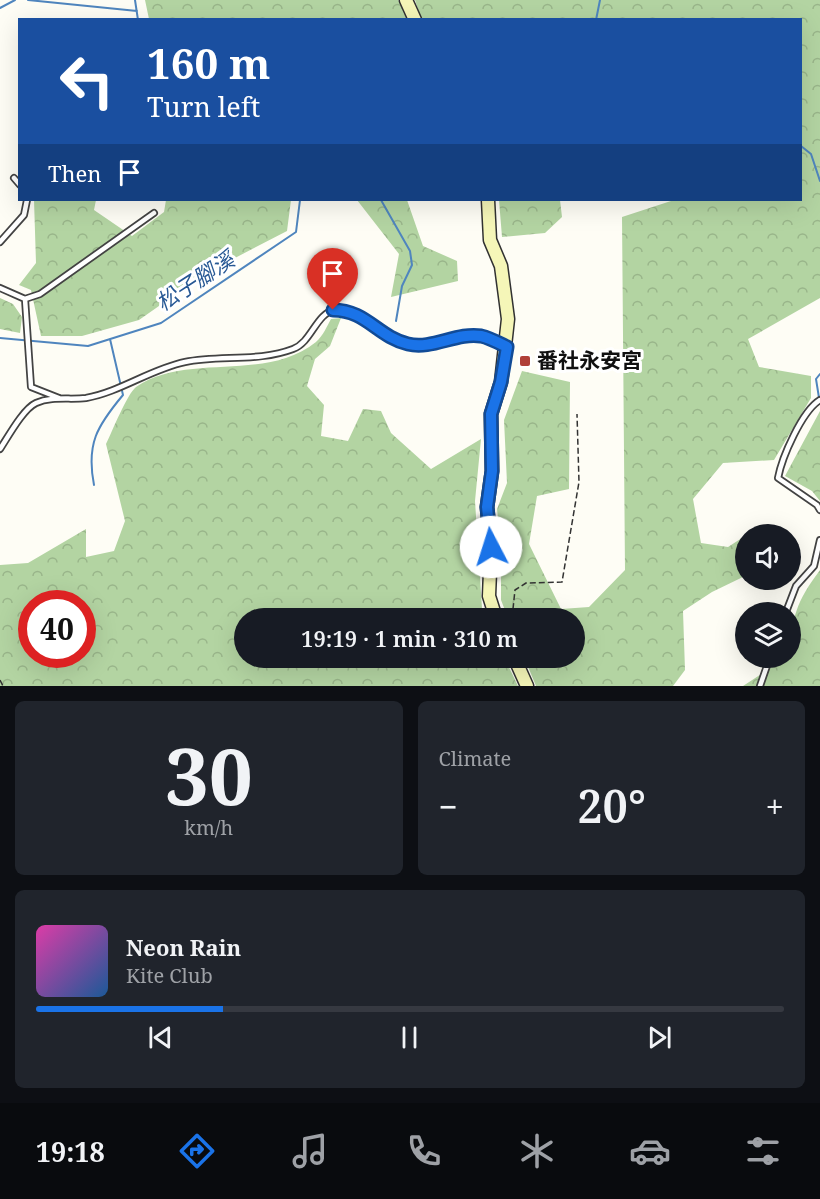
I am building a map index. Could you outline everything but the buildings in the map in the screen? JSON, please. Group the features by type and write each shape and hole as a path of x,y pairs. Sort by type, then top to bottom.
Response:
{"street":[{"path":"406,0 413,18"},
{"path":"488,201 490,240 501,266 506,308 507,347 501,382 491,414 492,471 487,507 491,547 489,596 493,608"},
{"path":"519,668 527,686"}],"lane":[{"path":"14,178 18,183"},
{"path":"0,242 24,214 27,201"},
{"path":"0,288 25,299 40,294 154,213"},
{"path":"25,299 31,387 59,398"},
{"path":"0,449 21,418 35,404 59,398 86,398 184,363 274,354 294,349 308,340 323,316 333,310 346,310 361,315 381,331 407,344 429,345 480,336 507,347"},
{"path":"820,400 814,403 787,451 778,478 808,498 820,510"},
{"path":"790,602 796,586 814,566 820,540"},
{"path":"760,686 766,668"}],"path":[{"path":"513,608 515,590 526,584 562,582 579,482 577,414"},
{"path":"0,680 3,686"}],"green space":[{"path":"145,0 398,0 408,18 149,18"},
{"path":"415,0 820,0 820,298 748,339 759,367 811,376 811,398 774,460 723,463 693,499 701,543 728,547 735,542 735,581 712,592 683,611 685,670 673,686 536,686 529,668 585,668 585,608 575,608 589,607 625,570 622,217 671,201 802,201 802,18 421,18"},
{"path":"34,201 96,201 94,210 132,236 164,212 166,201 291,201 287,231 206,273 139,320 82,336 41,336 31,290 19,285 36,263"},
{"path":"358,201 407,201 423,246 457,261 458,281 391,297 399,254"},
{"path":"499,201 560,201 562,217 545,233 502,237"},
{"path":"0,298 13,304 22,317 20,333 0,329"},
{"path":"341,318 330,346 315,359 307,386 324,405 321,436 348,441 363,409 381,411 391,433 431,469 481,439 475,501 482,608 234,608 234,668 509,668 518,686 0,686 0,565 28,563 86,529 86,557 114,551 125,521 106,444 132,391 156,377 178,371 274,361 296,354 316,342 331,319"},
{"path":"522,371 570,382 569,489 537,496 529,544 561,608 504,608 501,600 501,546 497,509 507,483 504,420"},
{"path":"820,411 820,501 812,491 785,476"},
{"path":"820,570 820,686 743,686 770,668 801,668 801,602"}],"waterway":[{"path":"0,8 15,0"},
{"path":"28,0 137,11"},
{"name":"松子腳溪","path":"135,0 138,18"},
{"path":"596,18 600,0"},
{"path":"802,147 811,154 820,181"},
{"name":"松子腳溪","path":"0,338 88,346 161,323 296,232 300,201"},
{"path":"382,201 410,251 412,265 402,286 396,321"},
{"path":"94,485 92,458 96,436 106,416 123,395 110,339"},
{"path":"820,374 816,379 820,404"}],"place":[{"name":"番社永安宮","path":"525,361"}],"route":[{"path":"333,310 346,310 361,315 381,331 407,344 429,345 469,336 480,336 507,347 501,382 491,414 492,471 487,507 491,547"}]}
